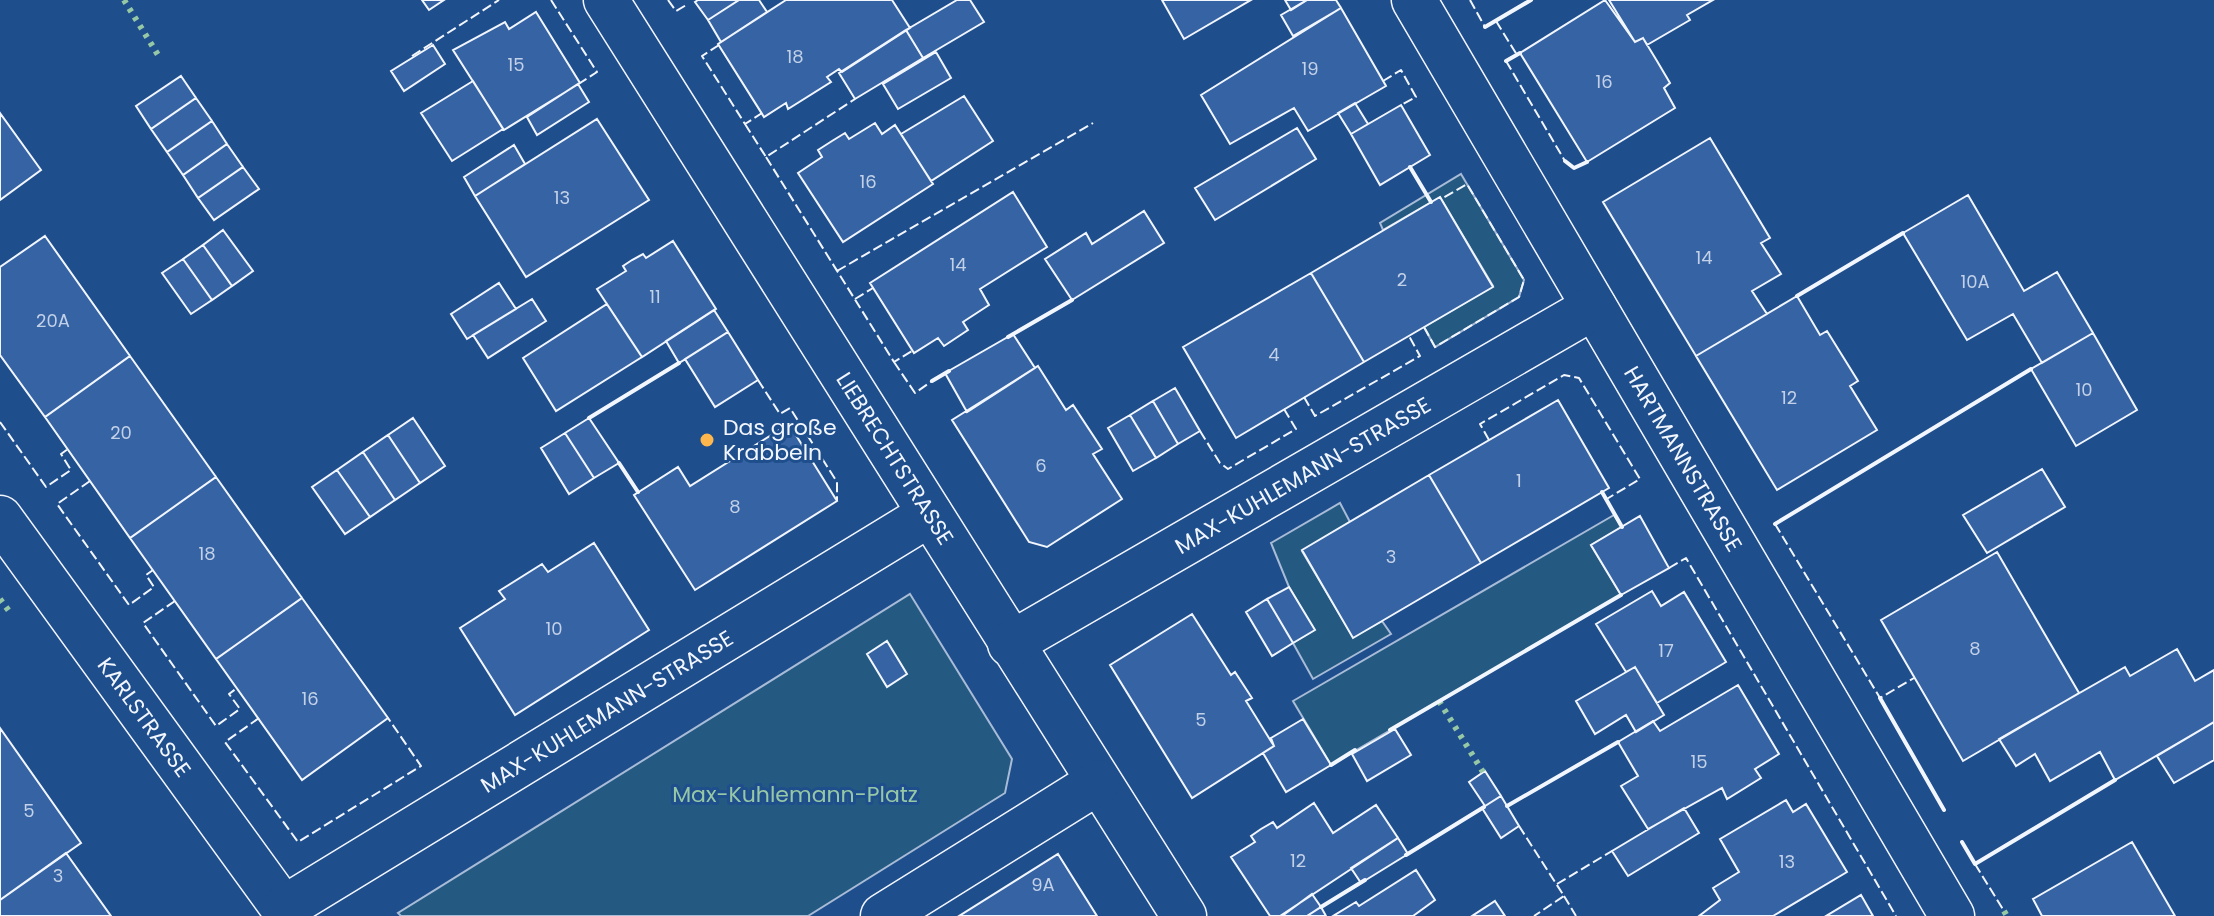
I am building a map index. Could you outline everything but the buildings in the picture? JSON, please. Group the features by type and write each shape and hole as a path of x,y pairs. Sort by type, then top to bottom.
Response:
{"street":[{"name":"LIEBRECHTSTRASSE","path":"606,0 1184,916"},
{"name":"HARTMANNSTRASSE","path":"1414,0 1952,916"},
{"name":"MAX-KUHLEMANN-STRASSE","path":"1010,644 1594,307"},
{"name":"MAX-KUHLEMANN-STRASSE","path":"287,912 930,514"},
{"name":"KARLSTRASSE","path":"0,518 287,912"},
{"path":"883,916 1098,782"}],"green space":[{"path":"1461,174 1524,280 1519,297 1435,347 1424,327 1493,286 1440,197 1383,230 1380,223"},
{"path":"1340,503 1350,522 1302,551 1353,637 1382,621 1391,634 1313,679 1293,643 1314,630 1289,587 1271,543"},
{"path":"1614,515 1622,527 1591,545 1621,595 1331,765 1293,701"},
{"name":"Max-Kuhlemann-Platz","path":"910,594 1012,759 1005,793 808,916 401,916 398,913"}],"hedge":[{"path":"124,0 158,55"},
{"path":"0,599 9,611"},
{"path":"1439,701 1483,772"},
{"path":"2004,911 2007,916"}],"fence":[{"path":"412,56 499,0"},
{"path":"551,0 597,72 580,83"},
{"path":"668,0 676,11 688,4"},
{"path":"1470,0 1485,27"},
{"path":"1496,21 1517,55"},
{"path":"719,45 702,56 745,124 762,113"},
{"path":"1506,61 1565,161"},
{"path":"1383,81 1401,70 1416,97 1401,105"},
{"path":"745,124 766,157 855,99"},
{"path":"837,271 1093,123"},
{"path":"766,157 894,362 912,351"},
{"path":"1424,327 1435,347 1519,297 1524,280 1467,184 1441,199"},
{"path":"855,299 873,288"},
{"path":"1304,397 1315,416 1420,356 1409,336"},
{"path":"894,362 915,393 932,381"},
{"path":"1489,440 1480,424 1564,375 1579,378 1640,479 1605,500"},
{"path":"758,380 780,414 790,408 837,482 837,501"},
{"path":"1200,431 1220,463 1228,469 1296,429 1284,409"},
{"path":"0,422 46,487 71,470 61,454 68,449"},
{"path":"90,481 57,504 129,605 154,587 146,575 153,570"},
{"path":"1775,524 1880,698 1914,678"},
{"path":"1669,568 1686,558 1896,916"},
{"path":"175,601 143,623 216,726 240,709 229,694 237,688"},
{"path":"259,718 225,742 298,842 421,766 388,718"},
{"path":"1519,826 1564,896 1534,916"},
{"path":"1557,884 1612,851"},
{"path":"1975,864 2004,911"},
{"path":"1564,896 1576,916"}],"wall":[{"path":"1485,27 1531,0"},
{"path":"1506,61 1520,53"},
{"path":"1565,161 1574,168 1587,162"},
{"path":"1410,167 1431,202"},
{"path":"1797,296 1903,233"},
{"path":"1008,337 1072,300"},
{"path":"589,418 679,363"},
{"path":"1775,524 2031,369"},
{"path":"932,381 949,371"},
{"path":"619,463 638,492"},
{"path":"1602,492 1622,527"},
{"path":"1390,730 1621,595"},
{"path":"1880,698 1944,810"},
{"path":"1507,806 1618,742"},
{"path":"1331,765 1355,750"},
{"path":"1962,842 1975,864 2115,780"},
{"path":"1406,855 1484,807"},
{"path":"1321,907 1365,880"}],"place":[{"name":"Das große Krabbeln","path":"707,440"}]}
